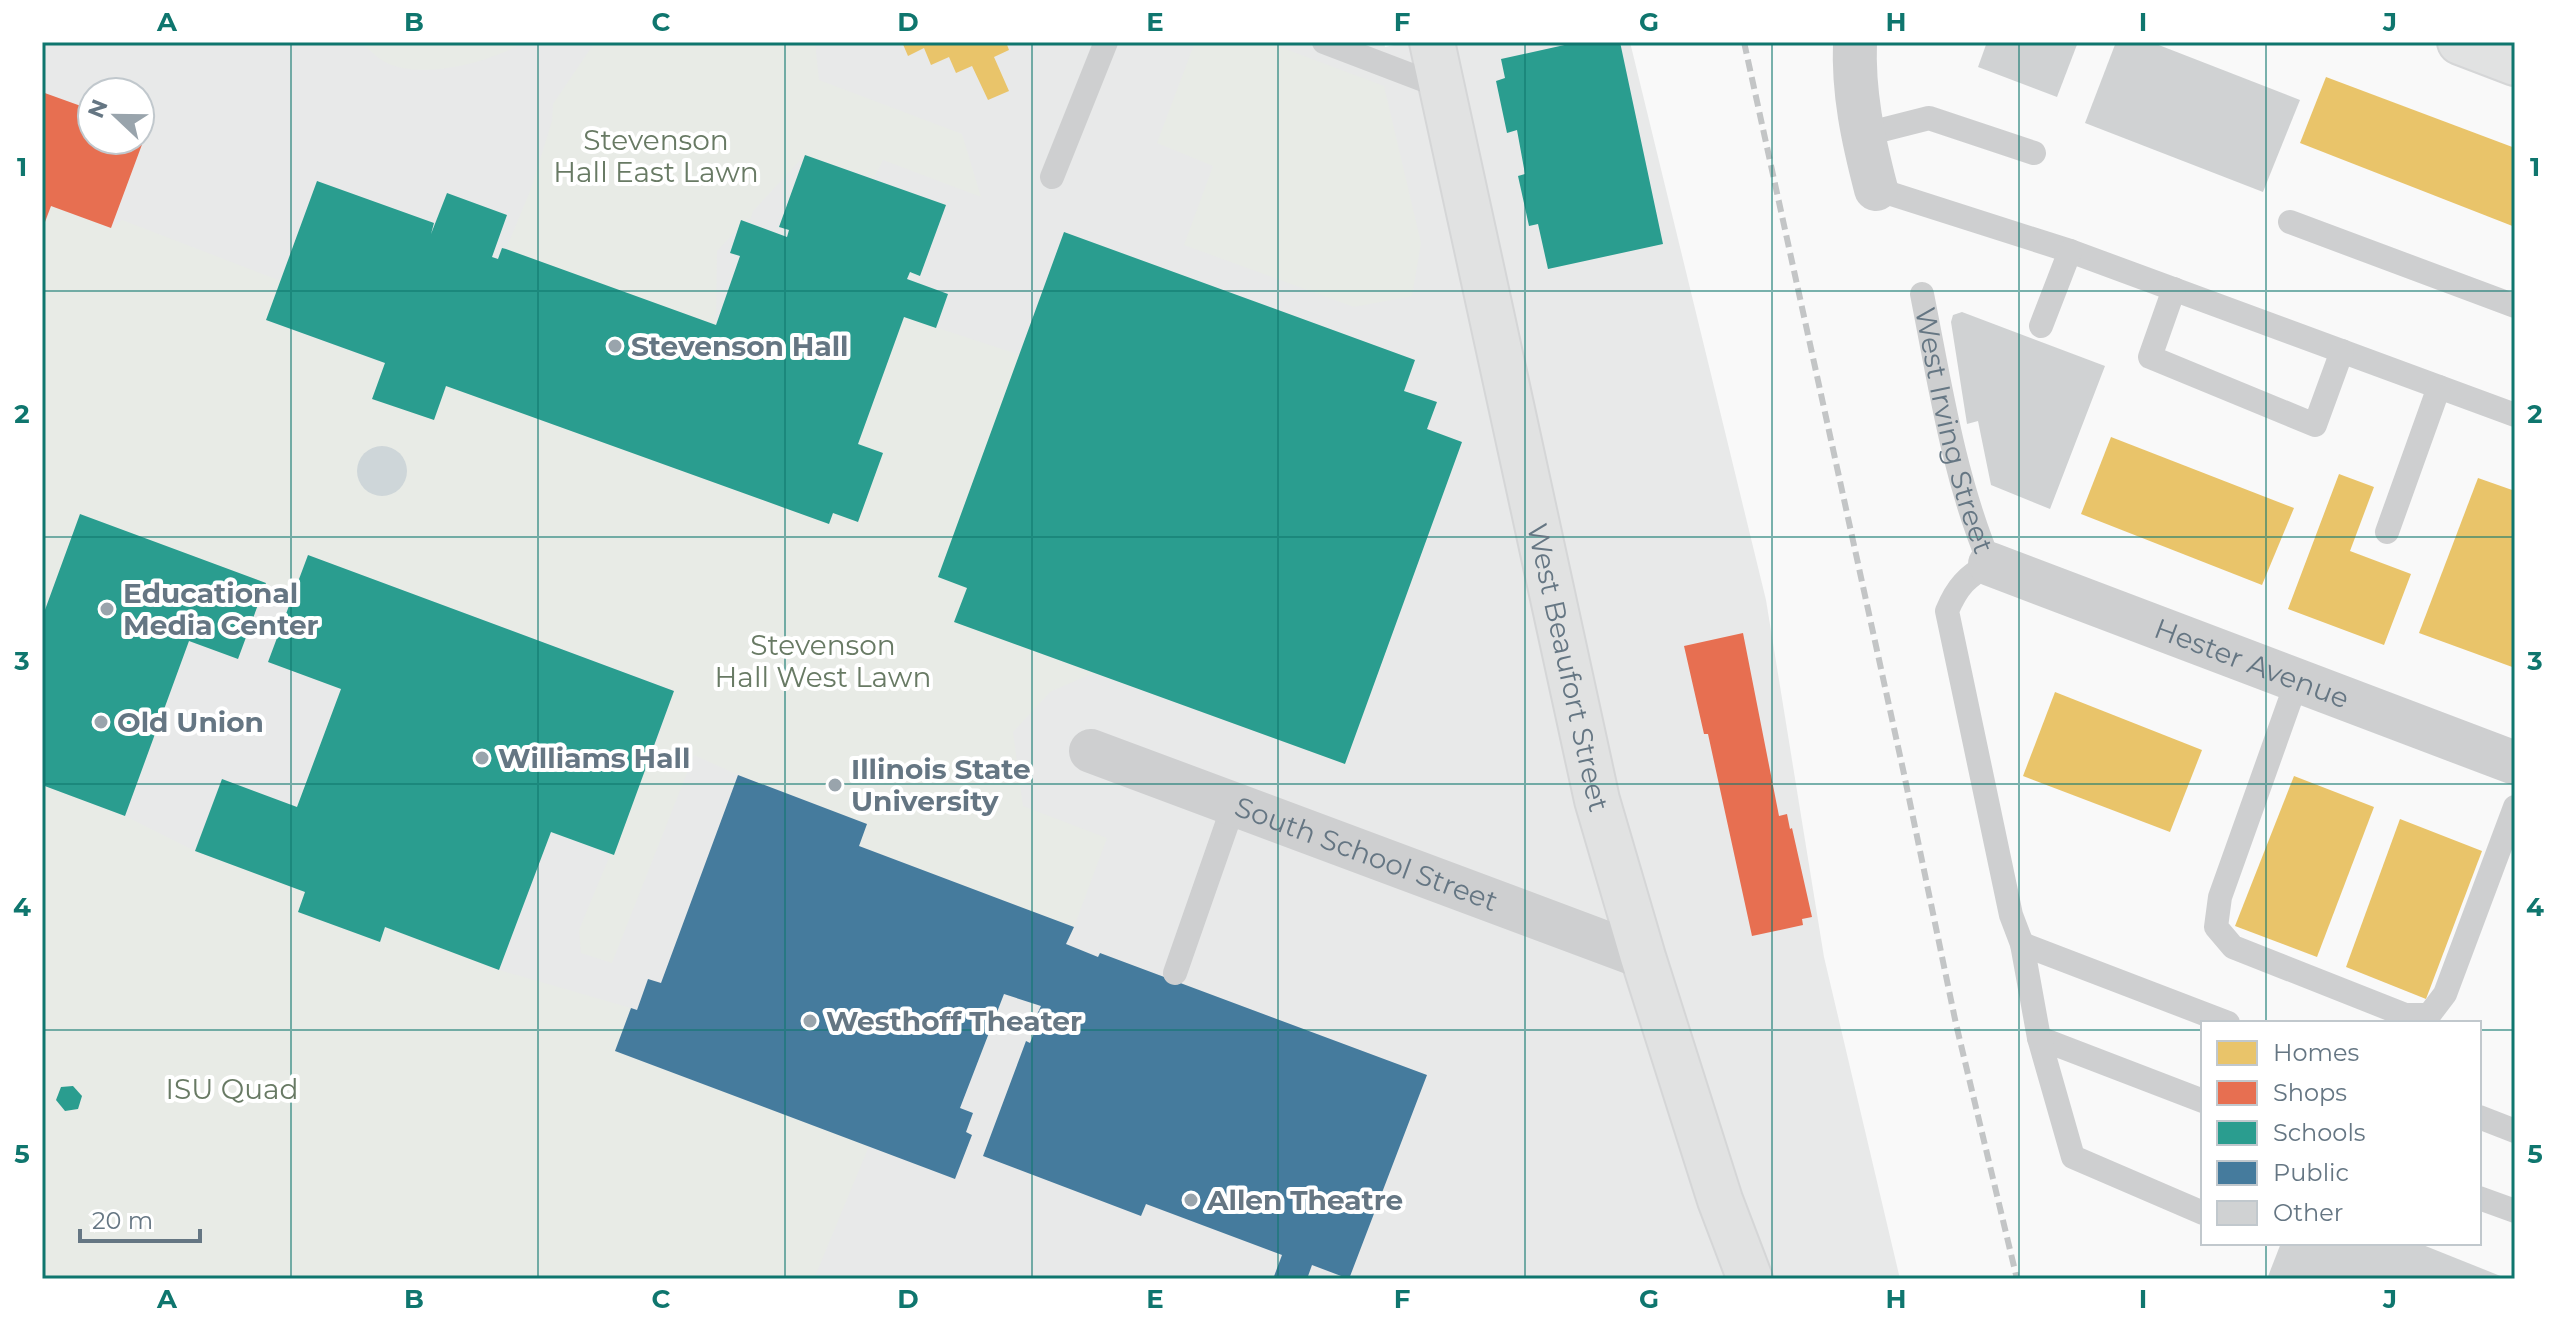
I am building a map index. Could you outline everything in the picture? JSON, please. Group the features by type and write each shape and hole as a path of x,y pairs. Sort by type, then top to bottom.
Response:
{"street":[{"name":"West Beaufort Street","path":"1432,42 1597,800 1720,1200 1750,1279"},
{"path":"1855,42 1855,94 1876,189"},
{"path":"2460,42 2515,63"},
{"name":"Hester Avenue","path":"1990,564 2515,763"},
{"name":"South School Street","path":"1091,751 1643,957"}],"lane":[{"path":"1052,177 1106,42"},
{"path":"1324,42 1442,87"},
{"path":"1862,135 1929,118 2034,153"},
{"path":"1876,189 2070,251 2515,415"},
{"path":"2290,222 2515,306"},
{"path":"2041,326 2070,251"},
{"path":"2174,289 2150,357 2315,425 2342,351"},
{"name":"West Irving Street","path":"1922,294 1959,476 1971,519 1990,564"},
{"path":"2387,532 2439,387"},
{"path":"1990,564 1972,573 1959,585 1947,611 2011,915 2022,944 2039,1038 2073,1157 2201,1212"},
{"path":"2297,681 2220,897 2216,927 2233,947 2405,1015 2429,1015 2445,994 2515,807"},
{"path":"1175,973 1234,804"},
{"path":"2022,944 2223,1021"},
{"path":"2039,1038 2201,1100"},
{"path":"2481,1118 2515,1131"},
{"path":"2481,1199 2515,1211"}],"shaded area":[{"name":"Illinois State University","path":"42,42 1384,42 1385,47 1408,42 1630,42 1766,600 1824,957 1900,1279 42,1279"},
{"path":"372,447 392,447 406,461 406,481 392,495 372,495 358,481 358,461"}],"green space":[{"path":"361,42 524,42 494,56 456,67 417,70 385,62"},
{"name":"Stevenson Hall East Lawn","path":"595,42 815,42 819,80 962,134 981,197 883,160 874,178 805,155 753,211 750,220 747,219 717,251 716,325 506,249 531,189 552,121 553,104"},
{"path":"1195,42 1267,42 1384,86 1421,243 1412,296 1354,307 1184,245 1213,166 1157,143"},
{"name":"Stevenson Hall West Lawn","path":"51,206 111,228 122,220 281,281 267,321 829,524 833,513 858,522 883,453 858,444 904,317 1020,355 967,588 955,622 1093,673 1050,692 1013,732 1023,806 1107,838 1074,927 859,846 866,825 694,755 612,963 581,953 579,930 658,739 674,690 308,555 293,594 81,515 42,618 42,231"},
{"name":"ISU Quad","path":"42,785 125,816 195,851 305,892 298,912 379,942 385,927 499,970 631,1008 615,1051 869,1146 814,1279 42,1279"}],"building: Homes":[{"path":"902,42 1006,42 1009,50 994,57 1009,91 988,100 972,66 956,73 949,57 931,65 924,48 908,56"},
{"path":"2326,77 2515,148 2515,227 2300,143"},
{"path":"2111,437 2294,508 2262,585 2081,514"},
{"path":"2339,474 2374,487 2350,551 2411,574 2384,645 2288,609"},
{"path":"2478,478 2515,491 2515,668 2419,633"},
{"path":"2055,692 2202,750 2170,832 2023,776"},
{"path":"2294,776 2374,807 2317,957 2235,926"},
{"path":"2400,819 2482,851 2426,999 2346,967"}],"building: Shops":[{"path":"42,92 76,104 76,156 138,156 111,228 51,206 42,230"},
{"path":"1743,633 1779,816 1787,814 1792,828 1812,917 1802,919 1803,925 1752,936 1708,734 1704,734 1684,646"}],"building: Schools":[{"path":"1578,42 1620,42 1663,244 1548,269 1538,224 1529,226 1518,176 1525,174 1517,130 1507,133 1496,81 1505,78 1501,59"},
{"name":"Stevenson Hall","path":"805,155 946,205 920,276 910,272 907,279 948,294 936,328 904,317 858,444 883,453 858,522 833,513 829,524 446,386 434,420 372,399 385,363 266,320 317,181 434,223 431,234 447,193 507,215 492,257 498,259 502,248 506,249 716,325 740,256 730,253 741,220 787,237 789,230 779,227"},
{"path":"1064,232 1415,360 1404,391 1437,402 1427,429 1462,442 1345,764 954,622 967,588 938,577"},
{"name":"Old Union","path":"80,514 266,583 238,659 189,641 125,816 42,785 42,618"},
{"name":"Williams Hall","path":"308,555 674,691 614,855 551,832 499,970 385,927 380,942 298,912 305,892 195,851 222,779 297,807 341,689 268,662"},
{"path":"73,1086 82,1096 78,1109 65,1111 56,1100 61,1087"}],"building: Public":[{"name":"Westhoff Theater","path":"738,775 867,824 859,846 1074,927 1066,944 1098,957 1100,953 1427,1075 1349,1279 1312,1265 1307,1279 1273,1279 1282,1255 1146,1204 1141,1216 983,1156 1026,1041 1030,1043 1034,1033 1029,1031 1041,1006 1004,994 960,1108 973,1113 966,1132 972,1135 955,1179 615,1051 631,1008 637,1010 648,979 661,983"}],"building: Other":[{"path":"1987,42 2078,42 2057,97 1978,67"},
{"path":"2116,42 2151,42 2300,100 2263,192 2085,123"},
{"path":"1962,312 2105,366 2050,509 1991,485 1978,421 1967,424 1951,322 1953,315"},
{"path":"2280,1245 2423,1245 2508,1279 2267,1279"}],"railway":[{"path":"1744,42 1956,1024 2017,1279"}],"place":[{"name":"Stevenson Hall","path":"615,346"},
{"name":"Educational Media Center","path":"107,609"},
{"name":"Old Union","path":"101,722"},
{"name":"Williams Hall","path":"482,758"},
{"name":"Illinois State University","path":"835,785"},
{"name":"Westhoff Theater","path":"810,1021"},
{"name":"Allen Theatre","path":"1191,1200"}]}
